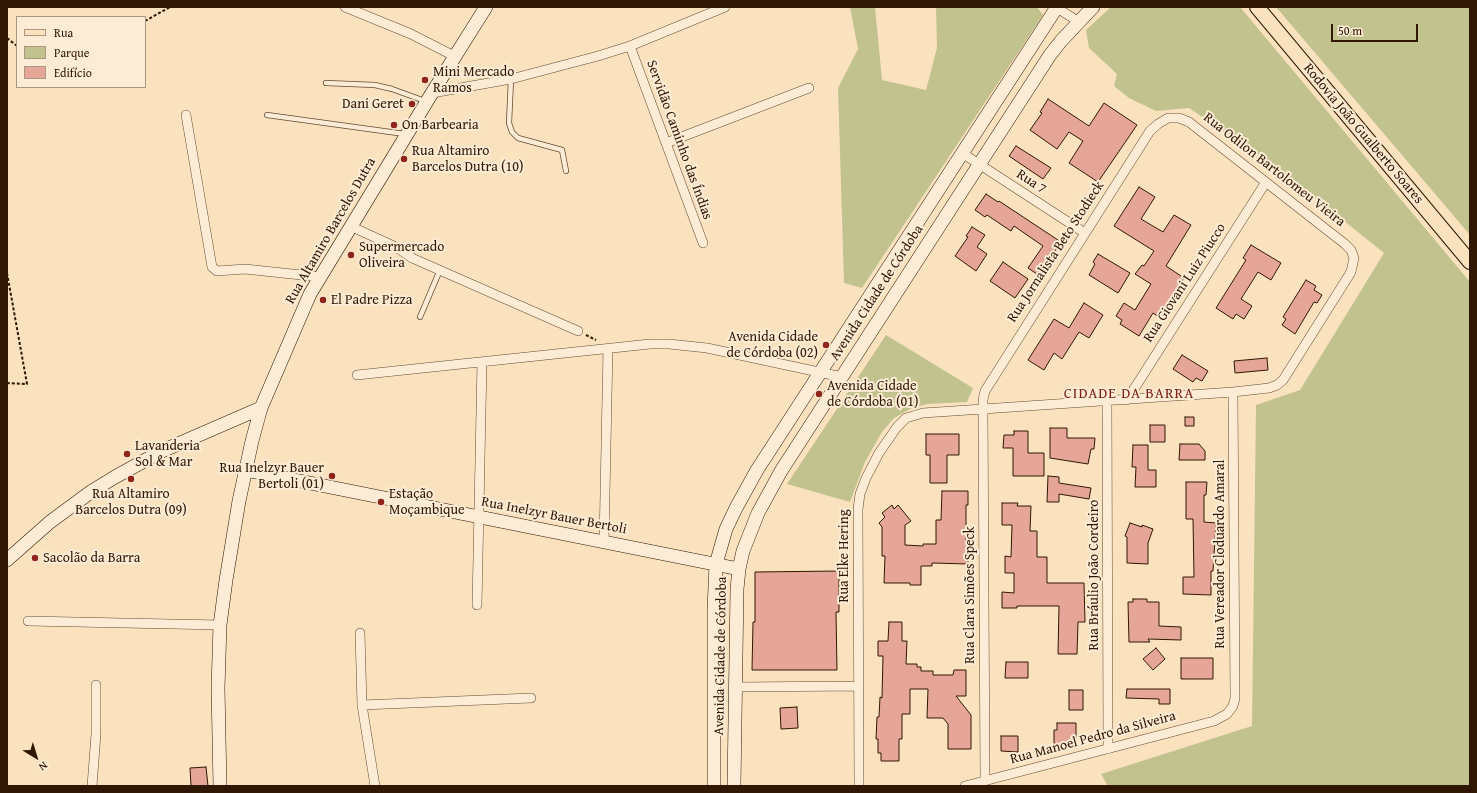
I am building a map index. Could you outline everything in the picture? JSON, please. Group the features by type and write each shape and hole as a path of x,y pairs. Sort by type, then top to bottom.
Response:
{"main road":[{"name":"Rodovia João Gualberto Soares","path":"1257,7 1470,262"}],"street":[{"path":"346,7 411,34 454,56"},
{"name":"Rua Altamiro Barcelos Dutra","path":"220,786 218,688 220,625 232,540 245,470 261,408 301,312 320,277 454,56 486,7"},
{"path":"429,97 550,70 630,46 725,7"},
{"path":"1056,7 1078,21"},
{"name":"Avenida Cidade de Córdoba","path":"714,786 714,610 716,564 726,529 744,492 1056,7"},
{"name":"Avenida Cidade de Córdoba","path":"734,786 736,611 739,569 749,534 769,492 842,376 1050,55 1078,21 1093,7"},
{"name":"Servidão Caminho das Índias","path":"630,46 703,243"},
{"path":"666,143 809,88"},
{"path":"186,115 212,267 217,271 245,270 320,277"},
{"name":"Rua Odilon Bartolomeu Vieira","path":"1168,118 1179,118 1189,122 1351,250 1354,258 1352,272 1287,373 1277,385"},
{"name":"Rua Jornalista Beto Stodieck","path":"983,409 983,400 989,384 1150,131 1168,118"},
{"name":"Rua 7","path":"962,153 1085,233"},
{"name":"Rua Giovani Luiz Piucco","path":"1127,400 1266,182"},
{"path":"350,226 396,247 412,258 578,332"},
{"path":"357,375 650,344 688,345 842,376"},
{"path":"604,542 608,349"},
{"path":"477,605 482,362"},
{"name":"Rua Elke Hering","path":"859,786 857,525 860,494 866,478 888,439 906,418 923,413 1261,390 1277,385"},
{"name":"Rua Vereador Cloduardo Amaral","path":"1227,714 1233,706 1235,698 1233,392"},
{"name":"Rua Bráulio João Cordeiro","path":"1107,401 1108,749"},
{"path":"7,560 50,522 92,491 115,477 162,451 261,408"},
{"name":"Rua Clara Simões Speck","path":"983,409 985,781"},
{"name":"Rua Inelzyr Bauer Bertoli","path":"245,470 739,569"},
{"path":"28,621 220,625"},
{"path":"360,633 362,705 375,786"},
{"path":"92,786 96,734 96,685"},
{"path":"735,687 858,686"},
{"path":"362,705 531,698"},
{"name":"Rua Manoel Pedro da Silveira","path":"965,786 1214,721 1227,714"}],"lane":[{"path":"511,79 509,123 512,132 518,138 562,150 566,171"},
{"path":"326,82 376,85 429,97"},
{"path":"267,116 407,134"},
{"path":"420,317 440,270"}],"path":[{"path":"146,20 170,7"},
{"path":"7,38 16,45"},
{"path":"7,273 27,384 7,383"}],"green space":[{"path":"850,7 875,7 882,80 926,90 937,48 936,7 1037,7 1043,15 862,288 844,283 838,88 858,49"},
{"path":"1111,7 1240,7 1470,282 1470,786 1108,786 1101,774 1252,726 1256,405 1300,390 1384,253 1278,168 1189,108 1156,111 1129,98 1114,86 1117,74 1089,48 1086,30"},
{"path":"1276,7 1470,7 1470,235"},
{"path":"886,335 973,388 967,402 928,404 910,409 894,418 882,432 865,462 850,502 787,484"}],"building":[{"path":"1048,99 1089,126 1104,103 1137,125 1098,182 1069,163 1083,141 1069,132 1057,149 1030,130 1042,113 1040,112"},
{"path":"1016,146 1051,168 1043,179 1009,156"},
{"path":"1139,187 1155,197 1141,219 1163,232 1174,215 1191,225 1166,266 1184,278 1160,318 1153,313 1139,336 1120,324 1122,320 1116,316 1124,303 1135,310 1151,284 1135,274 1142,265 1144,266 1154,251 1114,226"},
{"path":"986,194 1061,242 1037,274 1028,268 1043,246 1014,226 1011,231 987,215 985,217 975,210"},
{"path":"972,227 985,235 977,247 987,254 976,271 955,256 968,237 966,236"},
{"path":"1251,245 1281,263 1271,280 1258,272 1241,299 1252,306 1244,319 1236,314 1233,319 1216,308 1246,260 1243,258"},
{"path":"1098,254 1130,273 1118,293 1089,275 1095,264 1093,262"},
{"path":"1003,262 1028,279 1015,298 990,281"},
{"path":"1306,280 1316,286 1314,290 1322,295 1317,303 1314,302 1295,334 1282,325 1286,319 1283,317"},
{"path":"1084,303 1103,315 1089,338 1079,332 1062,359 1054,353 1044,370 1028,360 1054,319 1069,328"},
{"path":"1182,355 1208,371 1202,381 1196,378 1193,382 1173,369"},
{"path":"1267,358 1268,370 1235,373 1234,361"},
{"path":"1185,417 1194,417 1194,426 1185,426"},
{"path":"1150,425 1165,425 1165,442 1150,442"},
{"path":"1050,428 1067,428 1067,438 1095,438 1094,449 1091,449 1088,464 1050,458"},
{"path":"1014,431 1028,431 1028,453 1044,453 1044,476 1013,476 1013,448 1003,448 1004,435 1014,435"},
{"path":"926,434 959,434 959,455 947,455 947,483 930,483 930,455 926,455"},
{"path":"1180,444 1199,444 1205,451 1205,460 1179,460"},
{"path":"1133,445 1148,445 1148,470 1156,470 1156,487 1135,487 1136,467 1132,467"},
{"path":"1048,476 1059,477 1059,483 1091,488 1089,499 1059,494 1059,502 1047,502"},
{"path":"1186,482 1207,482 1206,495 1204,495 1204,522 1216,523 1213,571 1211,571 1211,595 1183,594 1183,577 1194,577 1193,519 1186,519"},
{"path":"942,491 968,491 968,505 966,505 966,543 968,543 968,564 932,563 932,566 921,566 921,585 910,585 910,583 884,583 885,556 882,556 882,527 879,523 885,517 882,513 892,505 894,509 898,505 911,521 905,525 905,545 923,546 923,544 936,544 936,520 941,520"},
{"path":"1002,503 1018,503 1017,506 1031,506 1030,531 1037,531 1037,557 1047,557 1047,583 1084,583 1085,622 1078,622 1077,654 1058,654 1059,606 1017,606 1017,608 1002,608 1002,592 1014,593 1014,573 1005,573 1005,556 1011,557 1012,525 1002,525"},
{"path":"1130,523 1153,529 1148,543 1148,564 1127,563 1127,537 1125,536"},
{"path":"839,571 839,612 836,612 837,670 752,670 753,622 755,622 755,572"},
{"path":"1133,599 1147,599 1147,602 1159,602 1159,626 1181,627 1181,640 1148,639 1150,642 1129,642 1128,602 1133,602"},
{"path":"889,622 902,622 902,641 907,641 906,664 917,664 917,667 921,667 921,671 933,671 933,675 953,675 954,670 966,670 966,696 956,696 971,715 971,749 948,749 948,724 943,718 927,718 928,689 910,689 910,714 902,714 902,739 899,739 899,761 881,761 881,753 878,753 878,739 876,739 880,697 882,698 883,656 878,656 878,641 888,641"},
{"path":"1156,648 1165,659 1153,670 1143,659"},
{"path":"1181,658 1213,658 1213,679 1181,679"},
{"path":"1006,662 1028,662 1028,678 1005,678"},
{"path":"1127,689 1170,689 1170,704 1159,704 1159,699 1126,698"},
{"path":"1069,690 1083,690 1083,710 1069,710"},
{"path":"797,707 798,728 781,729 780,708"},
{"path":"1057,723 1076,723 1076,744 1054,744 1054,730 1057,730"},
{"path":"1001,736 1018,736 1018,752 1001,751"},
{"path":"206,767 208,786 191,786 190,768"}],"place":[{"name":"Mini Mercado Ramos","path":"425,80"},
{"name":"Dani Geret","path":"412,104"},
{"name":"On Barbearia","path":"394,125"},
{"name":"Rua Altamiro Barcelos Dutra (10)","path":"404,159"},
{"name":"Supermercado Oliveira","path":"351,255"},
{"name":"El Padre Pizza","path":"323,300"},
{"name":"Avenida Cidade de Córdoba (02)","path":"826,345"},
{"name":"Avenida Cidade de Córdoba (01)","path":"819,394"},
{"name":"Lavanderia Sol & Mar","path":"127,454"},
{"name":"Rua Inelzyr Bauer Bertoli (01)","path":"332,476"},
{"name":"Rua Altamiro Barcelos Dutra (09)","path":"131,479"},
{"name":"Estação Moçambique","path":"381,502"},
{"name":"Sacolão da Barra","path":"35,558"}],"district":[{"name":"CIDADE DA BARRA","path":"1129,394"}]}
